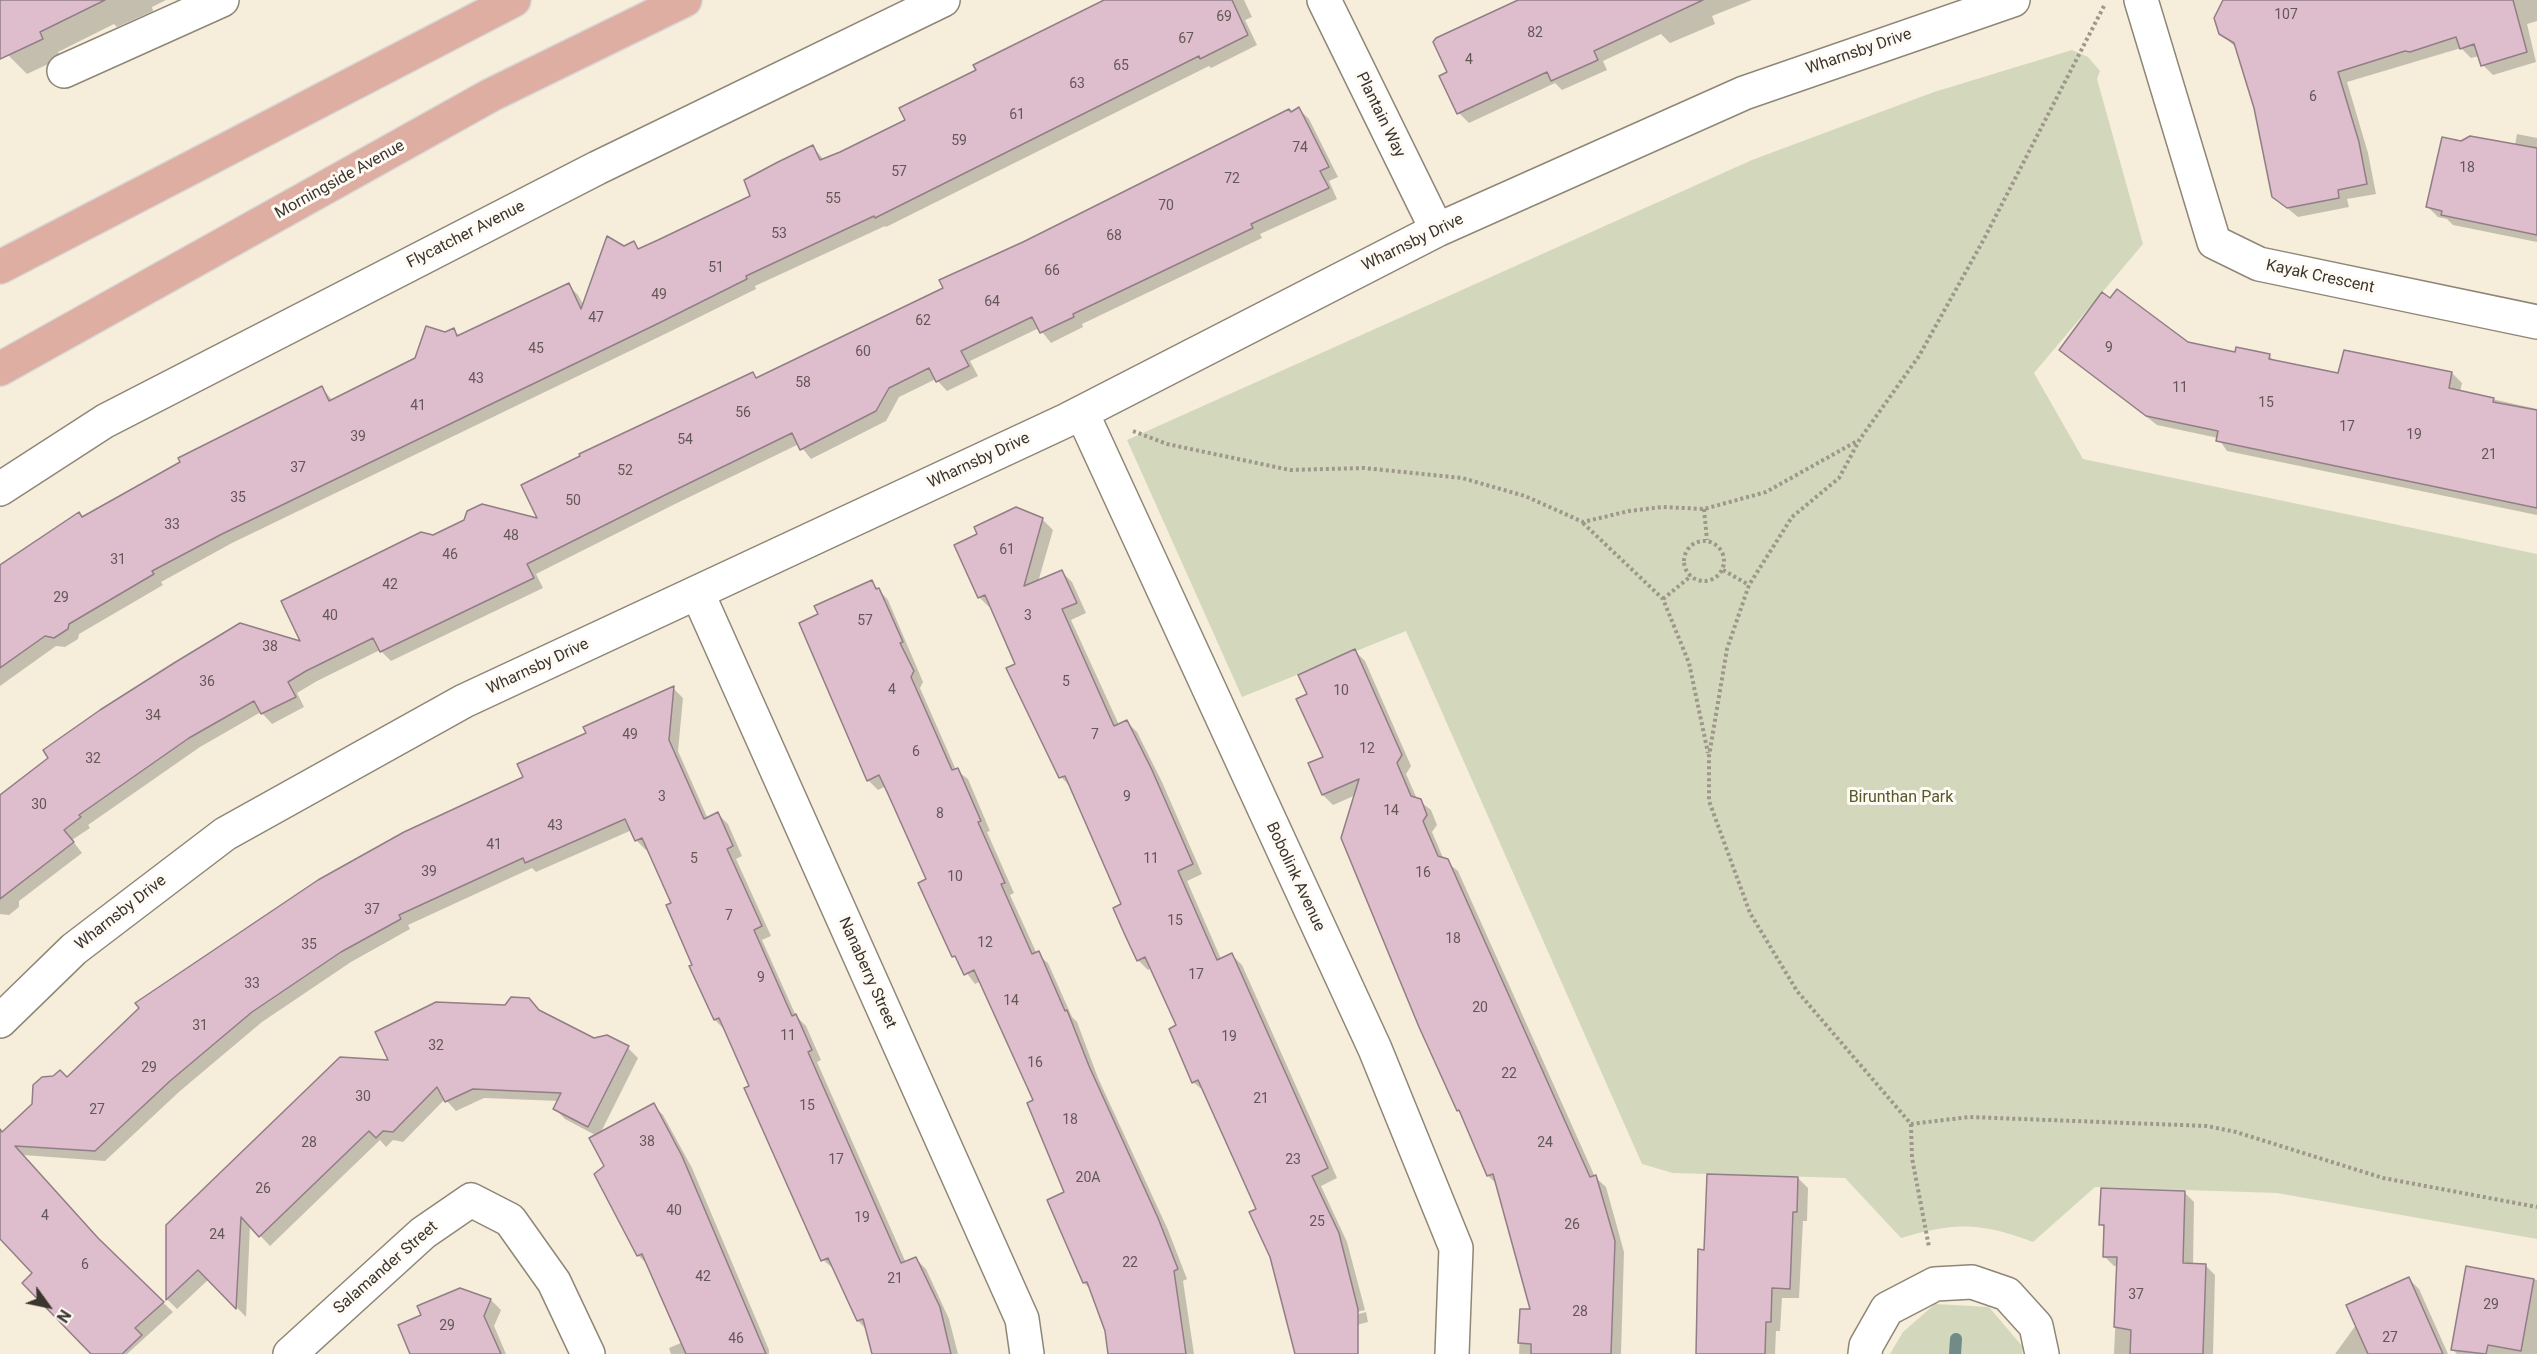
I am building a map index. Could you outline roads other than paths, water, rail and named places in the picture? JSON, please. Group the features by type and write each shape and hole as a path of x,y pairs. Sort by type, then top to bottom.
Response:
{"main road":[{"path":"0,267 514,0"},
{"name":"Morningside Avenue","path":"0,369 491,95 685,0"}],"street":[{"path":"64,71 222,0"},
{"name":"Flycatcher Avenue","path":"0,489 105,421 597,168 943,0"},
{"name":"Plantain Way","path":"1324,0 1437,230"},
{"name":"Wharnsby Drive","path":"0,1020 74,949 225,834 464,701 698,594 1082,413 1437,230 1744,93 2013,0"},
{"name":"Kayak Crescent","path":"2141,0 2214,242 2259,264 2537,322"},
{"name":"Bobolink Avenue","path":"1082,413 1375,1049 1456,1248 1452,1354"},
{"name":"Nanaberry Street","path":"698,594 1022,1319 1026,1354"},
{"name":"Salamander Street","path":"290,1354 423,1233 471,1200 510,1220 554,1282 588,1354"},
{"path":"1865,1354 1866,1347 1887,1309 1935,1284 1972,1282 2007,1294 2036,1326 2042,1354"}],"waterway":[{"path":"1955,1354 1956,1339"}],"park label":[{"name":"Birunthan Park","path":"1901,798"}]}
